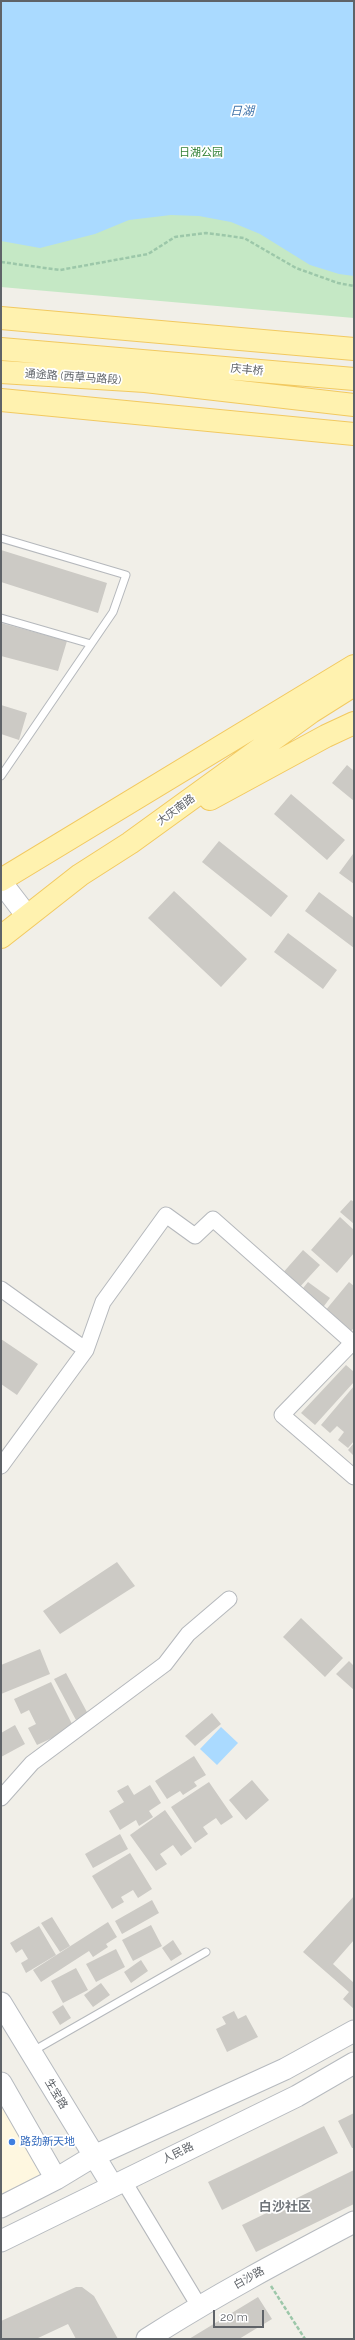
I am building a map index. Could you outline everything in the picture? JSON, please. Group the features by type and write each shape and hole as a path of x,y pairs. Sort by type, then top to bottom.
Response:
{"main road":[{"path":"1,318 354,349"},
{"name":"通途路 (西草马路段)","path":"1,349 143,371"},
{"name":"通途路 (西草马路段)","path":"1,372 143,371"},
{"name":"庆丰桥","path":"143,371 354,379"},
{"name":"庆丰桥","path":"143,371 354,405"},
{"path":"1,400 354,434"},
{"path":"27,916 1,881 354,666"},
{"name":"大庆南路","path":"1,936 80,875 130,843 311,712 354,685"},
{"path":"130,843 326,736 354,723"},
{"name":"生宝路","path":"1,2003 94,2156 118,2183"},
{"path":"1,2207 56,2179 94,2156 285,2069 354,2031"},
{"name":"人民路","path":"1,2241 297,2096 354,2063"},
{"path":"1,2083 56,2179"},
{"name":"白沙路","path":"147,2339 199,2306 260,2271 354,2222"}],"street":[{"path":"1,1466 86,1350 103,1302 166,1216 195,1236 213,1219 353,1344 282,1415 354,1477"},
{"path":"1,1289 86,1350"},
{"path":"1,1798 32,1763 165,1664 188,1634 229,1599"},
{"path":"118,2183 199,2306"}],"lane":[{"path":"1,538 126,575 113,612 3,769 1,776"},
{"path":"1,618 91,644"},
{"path":"31,2052 206,1952"}],"path":[{"path":"1,262 60,270 148,254 174,237 206,233 244,238 296,268 338,283 354,286"},
{"path":"260,2271 305,2339"}],"shaded area":[{"name":"路劲新天地","path":"1,2105 45,2179 1,2200"}],"green space":[{"name":"日湖","path":"1,1 354,1 354,318 1,287"}],"water":[{"name":"日湖","path":"1,1 354,1 354,276 339,274 310,265 260,234 231,222 199,216 171,215 129,220 95,234 40,248 1,241"},
{"path":"221,1727 238,1743 217,1765 200,1749"}],"building":[{"path":"1,550 107,583 98,613 1,582"},
{"path":"1,623 67,641 58,671 1,656"},
{"path":"1,705 27,713 19,740 1,734"},
{"path":"347,765 354,771 354,801 332,783"},
{"path":"291,794 345,840 327,860 274,814"},
{"path":"219,841 288,896 271,917 202,862"},
{"path":"353,854 354,855 354,884 339,873"},
{"path":"174,891 247,959 221,987 148,918"},
{"path":"319,892 354,918 354,948 305,911"},
{"path":"288,933 337,970 323,989 274,952"},
{"path":"351,1200 354,1202 354,1224 340,1212"},
{"path":"340,1217 354,1230 354,1253 337,1273 311,1250"},
{"path":"303,1250 320,1265 298,1289 281,1275"},
{"path":"308,1282 330,1298 321,1310 299,1293"},
{"path":"349,1282 354,1286 354,1328 350,1332 325,1311"},
{"path":"1,1339 38,1364 17,1395 1,1384"},
{"path":"346,1365 354,1372 354,1382 315,1425 301,1413"},
{"path":"354,1386 354,1441 348,1448 338,1440 344,1432 337,1426 330,1433 321,1425"},
{"path":"354,1443 354,1456 348,1450"},
{"path":"117,1562 135,1586 60,1634 43,1611"},
{"path":"301,1618 343,1658 325,1677 283,1637"},
{"path":"40,1649 50,1674 1,1694 1,1665"},
{"path":"349,1661 354,1666 354,1690 336,1674"},
{"path":"66,1673 88,1714 76,1720 54,1679"},
{"path":"51,1682 74,1728 37,1745 28,1728 36,1724 29,1710 21,1714 14,1699"},
{"path":"212,1713 221,1724 195,1746 185,1736"},
{"path":"15,1725 25,1744 1,1757 1,1733"},
{"path":"194,1756 206,1775 194,1782 197,1786 183,1795 180,1791 167,1799 155,1781"},
{"path":"252,1780 269,1800 246,1820 229,1800"},
{"path":"209,1782 233,1817 221,1825 216,1818 203,1827 208,1834 195,1843 171,1807"},
{"path":"128,1785 134,1795 150,1785 161,1803 149,1811 153,1817 139,1826 136,1820 120,1830 109,1811 124,1802 117,1791"},
{"path":"165,1810 192,1848 181,1856 173,1845 160,1854 167,1864 156,1871 130,1835"},
{"path":"120,1834 128,1849 93,1868 85,1854"},
{"path":"130,1853 152,1889 138,1898 133,1890 121,1897 124,1902 112,1909 92,1876"},
{"path":"354,1896 354,1940 333,1964 354,1983 354,2009 343,1999 349,1992 303,1952"},
{"path":"152,1900 159,1913 122,1934 115,1921"},
{"path":"52,1917 70,1946 60,1952 41,1923"},
{"path":"108,1922 117,1937 106,1944 108,1947 93,1957 89,1951 41,1982 33,1970"},
{"path":"151,1925 162,1946 133,1961 122,1940"},
{"path":"39,1926 56,1955 26,1973 21,1963 28,1959 22,1949 16,1953 10,1943"},
{"path":"173,1940 182,1954 171,1961 162,1948"},
{"path":"116,1949 125,1967 96,1982 86,1964"},
{"path":"141,1960 148,1971 131,1983 124,1972"},
{"path":"76,1968 88,1990 63,2003 51,1981"},
{"path":"101,1983 110,1995 93,2007 84,1995"},
{"path":"63,2005 71,2018 60,2025 52,2012"},
{"path":"234,2011 238,2019 246,2015 258,2037 227,2052 216,2029 226,2024 222,2017"},
{"path":"354,2113 354,2148 352,2148 338,2121"},
{"path":"324,2126 338,2153 222,2210 208,2182"},
{"path":"354,2170 354,2204 256,2252 242,2225"},
{"path":"76,2287 82,2287 94,2296 118,2339 76,2339 68,2324 36,2339 1,2339 1,2321"},
{"path":"258,2297 272,2319 239,2339 189,2339"}],"place":[{"name":"路劲新天地","path":"12,2142"}],"district":[{"name":"白沙社区","path":"285,2207"}],"park label":[{"name":"日湖公园","path":"201,153"}]}
